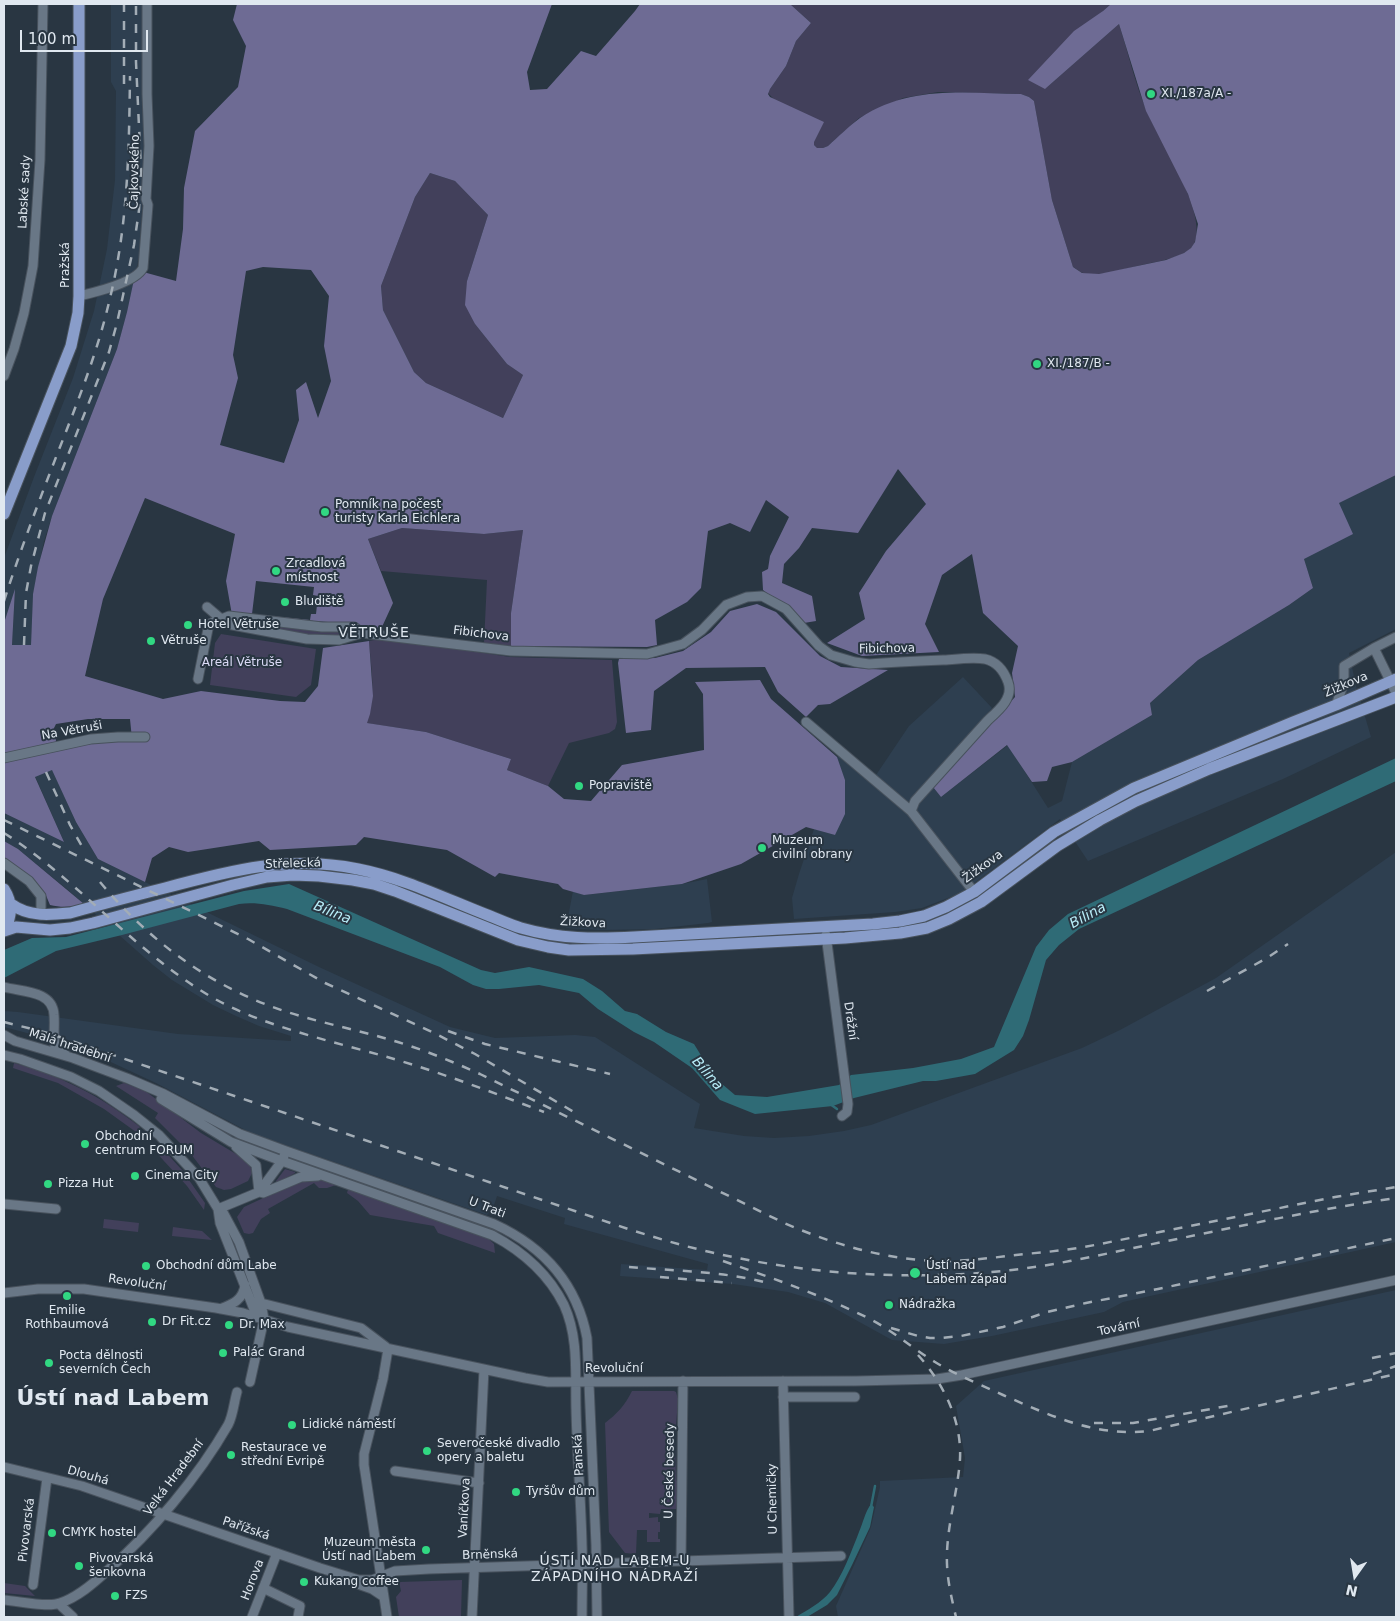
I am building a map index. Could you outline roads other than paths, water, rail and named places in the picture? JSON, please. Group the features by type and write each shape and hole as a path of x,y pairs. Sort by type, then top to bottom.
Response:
{"main road":[{"name":"Pražská","path":"4,514 71,346 78,313 79,4"},
{"name":"Žižkova","path":"548,947 570,950 604,950 826,933 924,916 974,892 1054,832 1134,788 1393,680"},
{"name":"Žižkova","path":"549,935 595,939 900,933 927,928 949,920 981,902 1057,846 1136,801 1209,769 1396,697"},
{"name":"Střelecká","path":"10,904 20,911 41,914 70,913 232,870 292,863 319,864 357,868 387,876 435,893 520,928 549,935"},
{"name":"Střelecká","path":"4,931 16,927 50,930 70,928 268,877 319,876 353,880 395,891 518,940 548,947"},
{"path":"4,889 10,904"},
{"name":"Střelecká","path":"4,931 11,914 10,904"}],"street":[{"name":"Labské sady","path":"4,376 24,313 33,266 40,169 43,4"},
{"name":"Čajkovského","path":"79,296 100,291 131,278 140,273 143,268 148,205 146,199 149,146 147,4"},
{"name":"Fibichova","path":"207,607 227,624 307,639 339,640 362,633 511,651 647,654 683,644 702,630 726,605 747,597 762,596 786,609 819,646 831,655 869,664 985,659 995,664 1004,670 1010,686 1007,699 915,800 911,811"},
{"name":"Fibichova","path":"222,619 229,616 322,627 354,627 362,633"},
{"path":"198,679 209,624 222,619"},
{"path":"1336,705 1344,683 1344,666 1396,637"},
{"path":"1374,648 1393,680 1396,693"},
{"path":"806,722 911,811 974,892"},
{"name":"Na Větruši","path":"4,758 91,739 145,737"},
{"path":"4,863 29,881 41,896 41,914"},
{"name":"Drážní","path":"826,933 848,1104 847,1112 842,1116"},
{"path":"6,989 36,994 50,1002 54,1012 56,1046 62,1053 73,1058"},
{"name":"Malá hradební","path":"4,1035 15,1041 73,1058 129,1079"},
{"path":"4,1055 71,1077 99,1091 159,1135 198,1178 218,1210 220,1223 260,1318"},
{"name":"U Trati","path":"129,1079 231,1142 256,1164 259,1192"},
{"name":"U Trati","path":"129,1079 164,1094 240,1134 482,1219 526,1241 557,1271 578,1305 587,1338 590,1381"},
{"name":"U Trati","path":"231,1142 483,1231 512,1246 537,1267 552,1284 564,1305 574,1340 576,1381"},
{"name":"U Trati","path":"259,1192 282,1161 286,1151"},
{"name":"U Trati","path":"218,1210 259,1192 263,1193 301,1177 325,1176"},
{"path":"4,1204 56,1210"},
{"path":"218,1210 224,1214 239,1242 261,1303 250,1382"},
{"name":"Tovární","path":"844,1381 937,1379 962,1375 1396,1280"},
{"path":"220,1309 232,1305 240,1299 245,1285"},
{"name":"Revoluční","path":"4,1293 46,1288 84,1289 165,1300 243,1313 288,1326 388,1349 536,1380 557,1382 844,1381"},
{"name":"Revoluční","path":"261,1303 361,1328 388,1349"},
{"path":"387,1617 364,1460 388,1349"},
{"name":"Vaníčkova","path":"472,1617 484,1369"},
{"name":"Panská","path":"576,1381 582,1617"},
{"name":"Panská","path":"590,1381 591,1440 596,1520 597,1617"},
{"name":"U České besedy","path":"681,1561 683,1381"},
{"name":"U Chemičky","path":"783,1381 789,1617"},
{"name":"Velká Hradební","path":"60,1604 92,1585 130,1551 164,1513 191,1480 229,1423 237,1392"},
{"path":"783,1397 854,1397"},
{"name":"Dlouhá","path":"4,1467 82,1486 164,1513"},
{"path":"395,1471 479,1483"},
{"name":"Pivovarská","path":"32,1586 47,1478"},
{"name":"Pařížská","path":"164,1513 359,1580 372,1580 381,1576"},
{"name":"Horova","path":"252,1617 277,1553"},
{"name":"Brněnská","path":"381,1576 395,1571 841,1556"},
{"name":"Pařížská","path":"320,1568 372,1589 384,1597"},
{"path":"263,1588 300,1606 298,1617"},
{"path":"4,1600 60,1604 73,1617"}],"water":[{"name":"Bílina","path":"1396,758 1396,781 1079,929 1059,945 1046,960 1029,1020 1023,1036 1014,1050 975,1074 936,1081 923,1081 854,1098 833,1106 755,1114 720,1100 692,1068 654,1042 634,1032 598,1009 579,993 539,985 486,989 473,985 440,967 287,909 269,905 239,904 56,951 4,978 4,950 32,938 66,937 244,891 289,884 481,970 495,973 529,967 583,979 602,991 625,1011 637,1014 666,1032 694,1044 715,1078 735,1095 767,1097 839,1085 851,1075 913,1068 961,1059 994,1047 1036,947 1049,930 1068,914"},
{"path":"871,1504 874,1507 870,1527 837,1595 827,1605 807,1617 796,1617 822,1600 839,1579"}],"waterway":[{"path":"830,1104 837,1109"},
{"path":"871,1507 875,1486"}],"railway":[{"path":"124,4 124,84"},
{"path":"24,645 26,593 45,513 109,352 134,245 139,210 141,170 136,62 136,4"},
{"path":"4,601 30,526 87,376 110,298 121,243 124,215 128,160 130,76"},
{"path":"46,772 70,825 84,850"},
{"path":"4,820 248,939 325,983 475,1054 579,1115"},
{"path":"4,833 58,873 159,961 215,999 257,1018 303,1034 413,1065 544,1112"},
{"path":"100,882 156,939 199,970 245,996 284,1011 370,1034 445,1059 480,1074 784,1223 824,1239 866,1251 930,1261 979,1259 1053,1251 1091,1246 1335,1197 1396,1187"},
{"path":"1207,991 1267,958 1288,944"},
{"path":"4,1022 48,1033 670,1242 747,1260 822,1271 860,1274 936,1275 1012,1270 1078,1260 1301,1214 1396,1198"},
{"path":"448,1031 485,1044 610,1074"},
{"path":"891,1328 930,1338 961,1336 1003,1327 1047,1312 1086,1303 1396,1238"},
{"path":"723,1261 796,1287 850,1310 877,1323 935,1362 960,1376 1056,1417 1092,1428 1129,1432 1149,1431 1396,1374"},
{"path":"629,1267 734,1276 768,1283"},
{"path":"660,1277 732,1283"},
{"path":"1372,1358 1396,1353"},
{"path":"918,1355 943,1390 958,1430 960,1459 949,1529 947,1561 949,1585 956,1617"},
{"path":"1373,1374 1396,1366"},
{"path":"1094,1423 1133,1423 1233,1405"}],"place":[{"name":"XI./187a/A -","path":"1151,94"},
{"name":"XI./187/B -","path":"1037,364"},
{"name":"Pomník na počest turisty Karla Eichlera","path":"325,512"},
{"name":"Zrcadlová místnost","path":"276,571"},
{"name":"Bludiště","path":"285,602"},
{"name":"Hotel Větruše","path":"188,625"},
{"name":"Větruše","path":"151,641"},
{"name":"Popraviště","path":"579,786"},
{"name":"Muzeum civilní obrany","path":"762,848"},
{"name":"Obchodní centrum FORUM","path":"85,1144"},
{"name":"Cinema City","path":"135,1176"},
{"name":"Pizza Hut","path":"48,1184"},
{"name":"Obchodní dům Labe","path":"146,1266"},
{"name":"Ústí nad Labem západ","path":"915,1273"},
{"name":"Emilie Rothbaumová","path":"67,1296"},
{"name":"Nádražka","path":"889,1305"},
{"name":"Dr Fit.cz","path":"152,1322"},
{"name":"Dr. Max","path":"229,1325"},
{"name":"Palác Grand","path":"223,1353"},
{"name":"Pocta dělnosti severních Čech","path":"49,1363"},
{"name":"Lidické náměstí","path":"292,1425"},
{"name":"Severočeské divadlo opery a baletu","path":"427,1451"},
{"name":"Restaurace ve střední Evripě","path":"231,1455"},
{"name":"Tyršův dům","path":"516,1492"},
{"name":"CMYK hostel","path":"52,1533"},
{"name":"Muzeum města Ústí nad Labem","path":"426,1550"},
{"name":"Pivovarská šenkovna","path":"79,1566"},
{"name":"Kukang coffee","path":"304,1582"},
{"name":"FZS","path":"115,1596"}],"district":[{"name":"VĚTRUŠE","path":"374,633"},
{"name":"Ústí nad Labem","path":"113,1399"},
{"name":"ÚSTÍ NAD LABEM-U ZÁPADNÍHO NÁDRAŽÍ","path":"615,1569"}],"park label":[{"name":"Areál Větruše","path":"242,663"}]}
